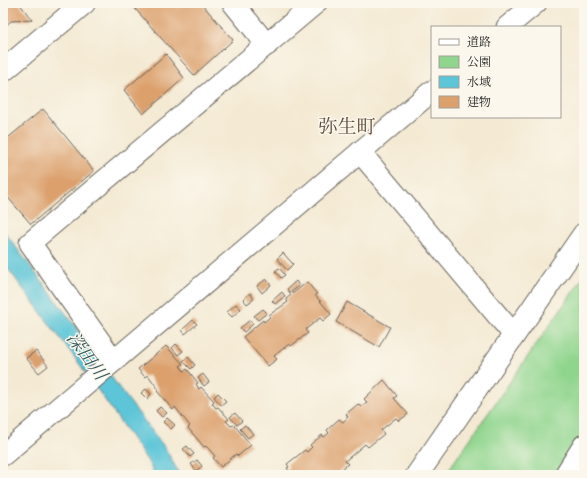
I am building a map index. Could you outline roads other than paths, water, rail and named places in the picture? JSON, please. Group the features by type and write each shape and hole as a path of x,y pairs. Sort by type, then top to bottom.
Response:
{"street":[{"path":"3,71 84,3"},
{"path":"233,3 267,45"},
{"path":"110,364 30,243 316,3"},
{"path":"508,26 536,3"},
{"path":"3,455 431,92"},
{"path":"360,152 514,335"},
{"path":"418,475 584,234"},
{"path":"565,475 584,445"}],"water":[{"name":"深田川","path":"3,230 165,448 180,475 155,475 147,460 81,366 3,262"}],"district":[{"name":"弥生町","path":"347,126"}]}
